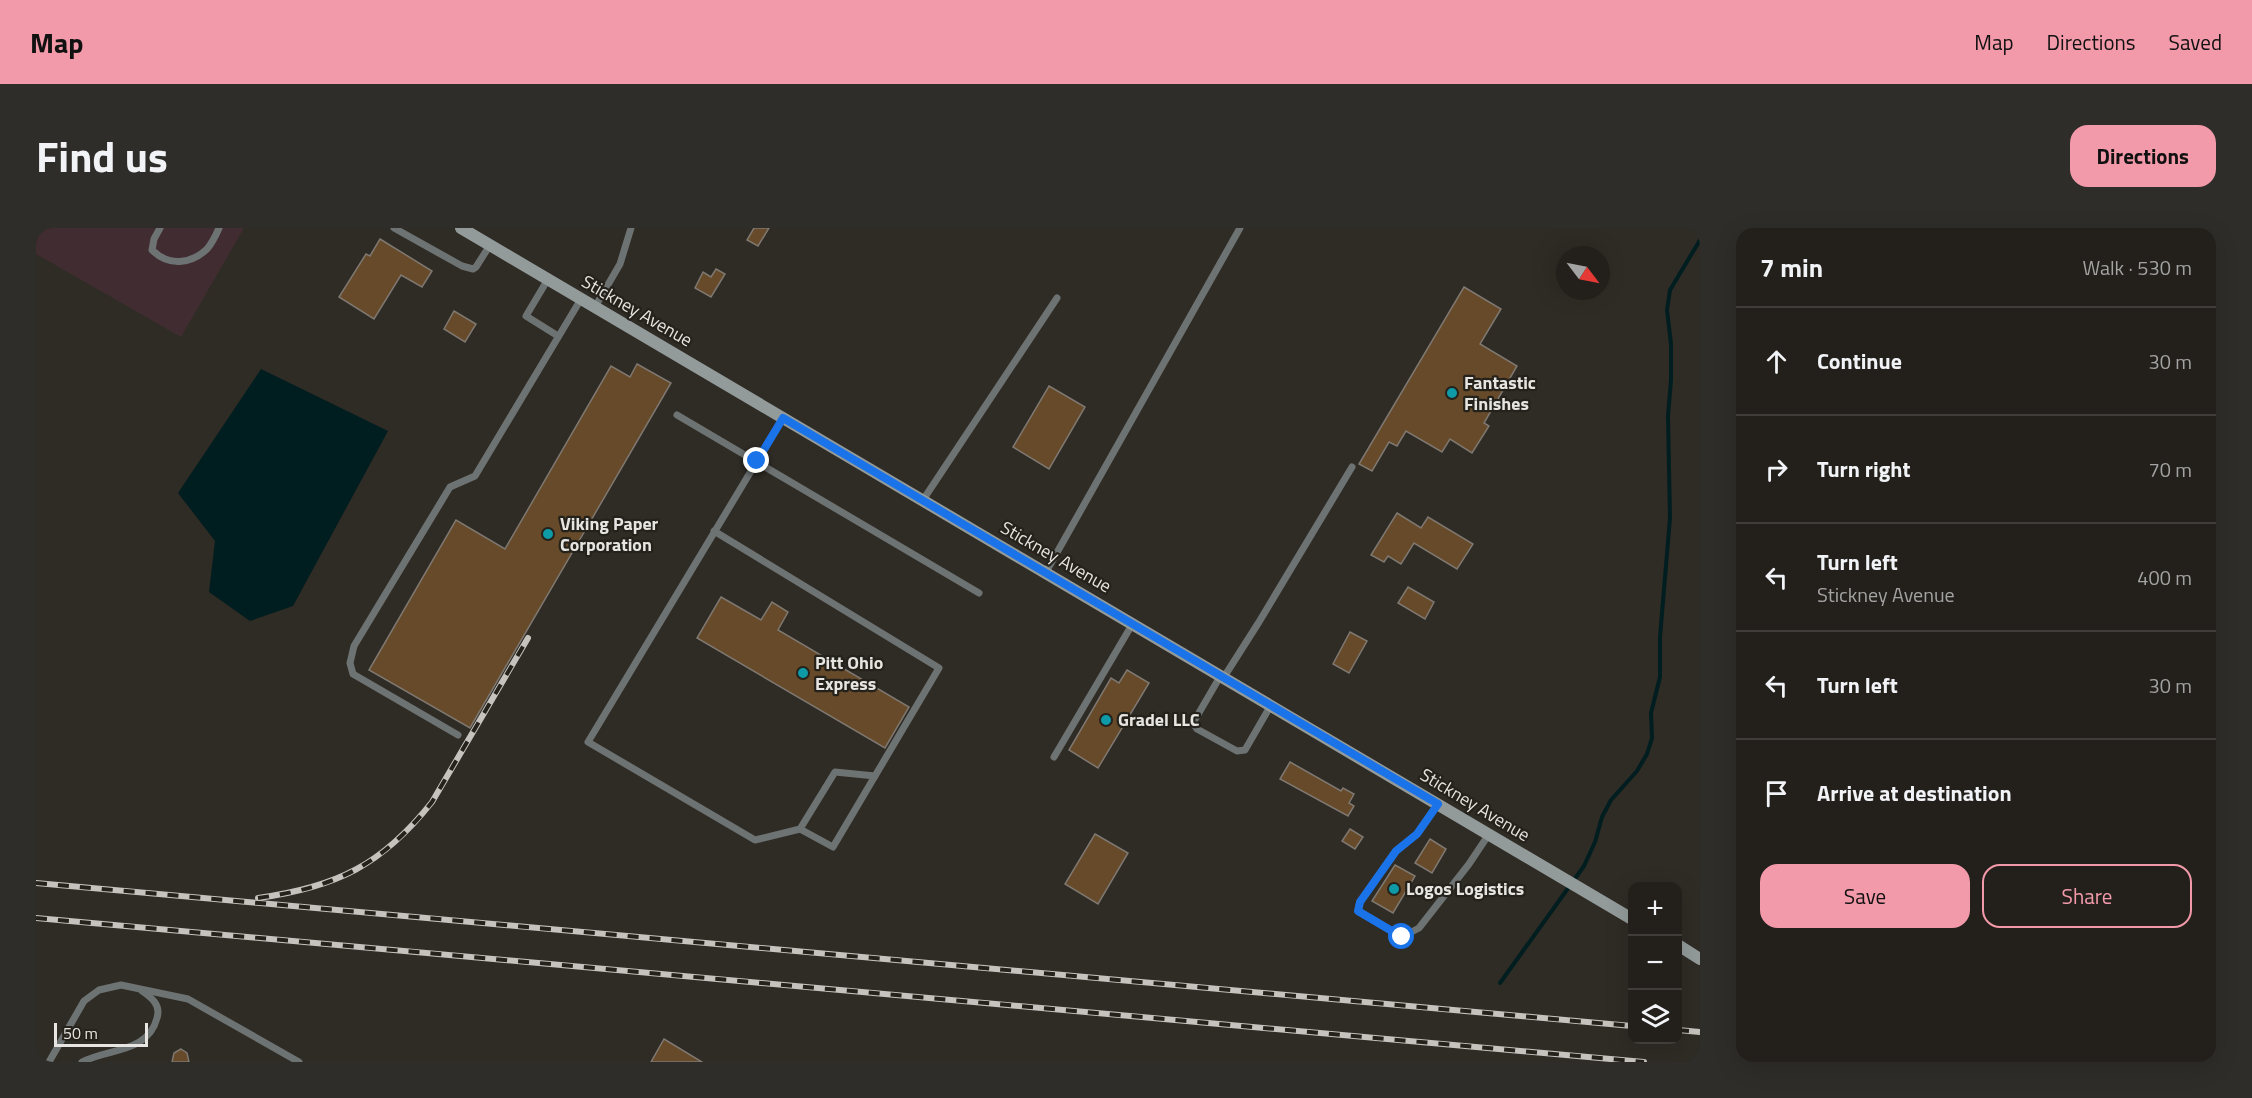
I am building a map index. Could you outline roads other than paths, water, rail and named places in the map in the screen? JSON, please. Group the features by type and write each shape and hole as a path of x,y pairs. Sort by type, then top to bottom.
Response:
{"street":[{"name":"Stickney Avenue","path":"460,228 1271,704 1628,917"},
{"path":"1682,948 1700,958"}],"lane":[{"path":"160,228 154,239 152,250 161,258 172,262 191,261 209,247 219,228"},
{"path":"394,228 462,266 472,269 477,267 490,245"},
{"path":"595,307 620,264 631,228"},
{"path":"1046,572 1240,228"},
{"path":"548,279 526,316 558,336"},
{"path":"923,500 1057,298"},
{"path":"458,735 352,674 350,663 354,646 450,487 475,476 580,299"},
{"path":"677,415 979,593"},
{"path":"714,531 939,668 833,847 800,829 755,840 588,742 714,531 783,418"},
{"path":"1271,704 1245,750 1237,751 1197,729 1193,723 1259,622 1352,467"},
{"path":"1054,757 1133,623"},
{"path":"800,829 835,772 875,776"},
{"path":"1438,804 1417,834 1396,851 1360,902 1358,911 1402,937 1419,928 1469,864 1489,834"},
{"path":"49,1062 84,1001 99,990 121,985 188,999 299,1062"},
{"path":"82,1062 132,1047 143,1041 151,1032 158,1014 157,1007 153,999 138,988"}],"water":[{"path":"261,369 388,431 293,606 250,621 209,592 215,541 178,493"}],"waterway":[{"path":"1500,983 1584,866 1595,842 1602,817 1611,800 1637,771 1647,754 1652,738 1651,713 1660,677 1660,637 1670,518 1668,416 1671,344 1667,310 1670,290 1700,240"}],"railway":[{"path":"258,898 311,887 335,879 356,870 395,842 432,802 528,638"},
{"path":"36,883 1628,1026"},
{"path":"36,918 1644,1062"},
{"path":"1682,1030 1700,1032"}],"place":[{"name":"Fantastic Finishes","path":"1452,393"},
{"name":"Viking Paper Corporation","path":"548,534"},
{"name":"Pitt Ohio Express","path":"803,673"},
{"name":"Gradel LLC","path":"1106,720"},
{"name":"Logos Logistics","path":"1394,889"}]}
